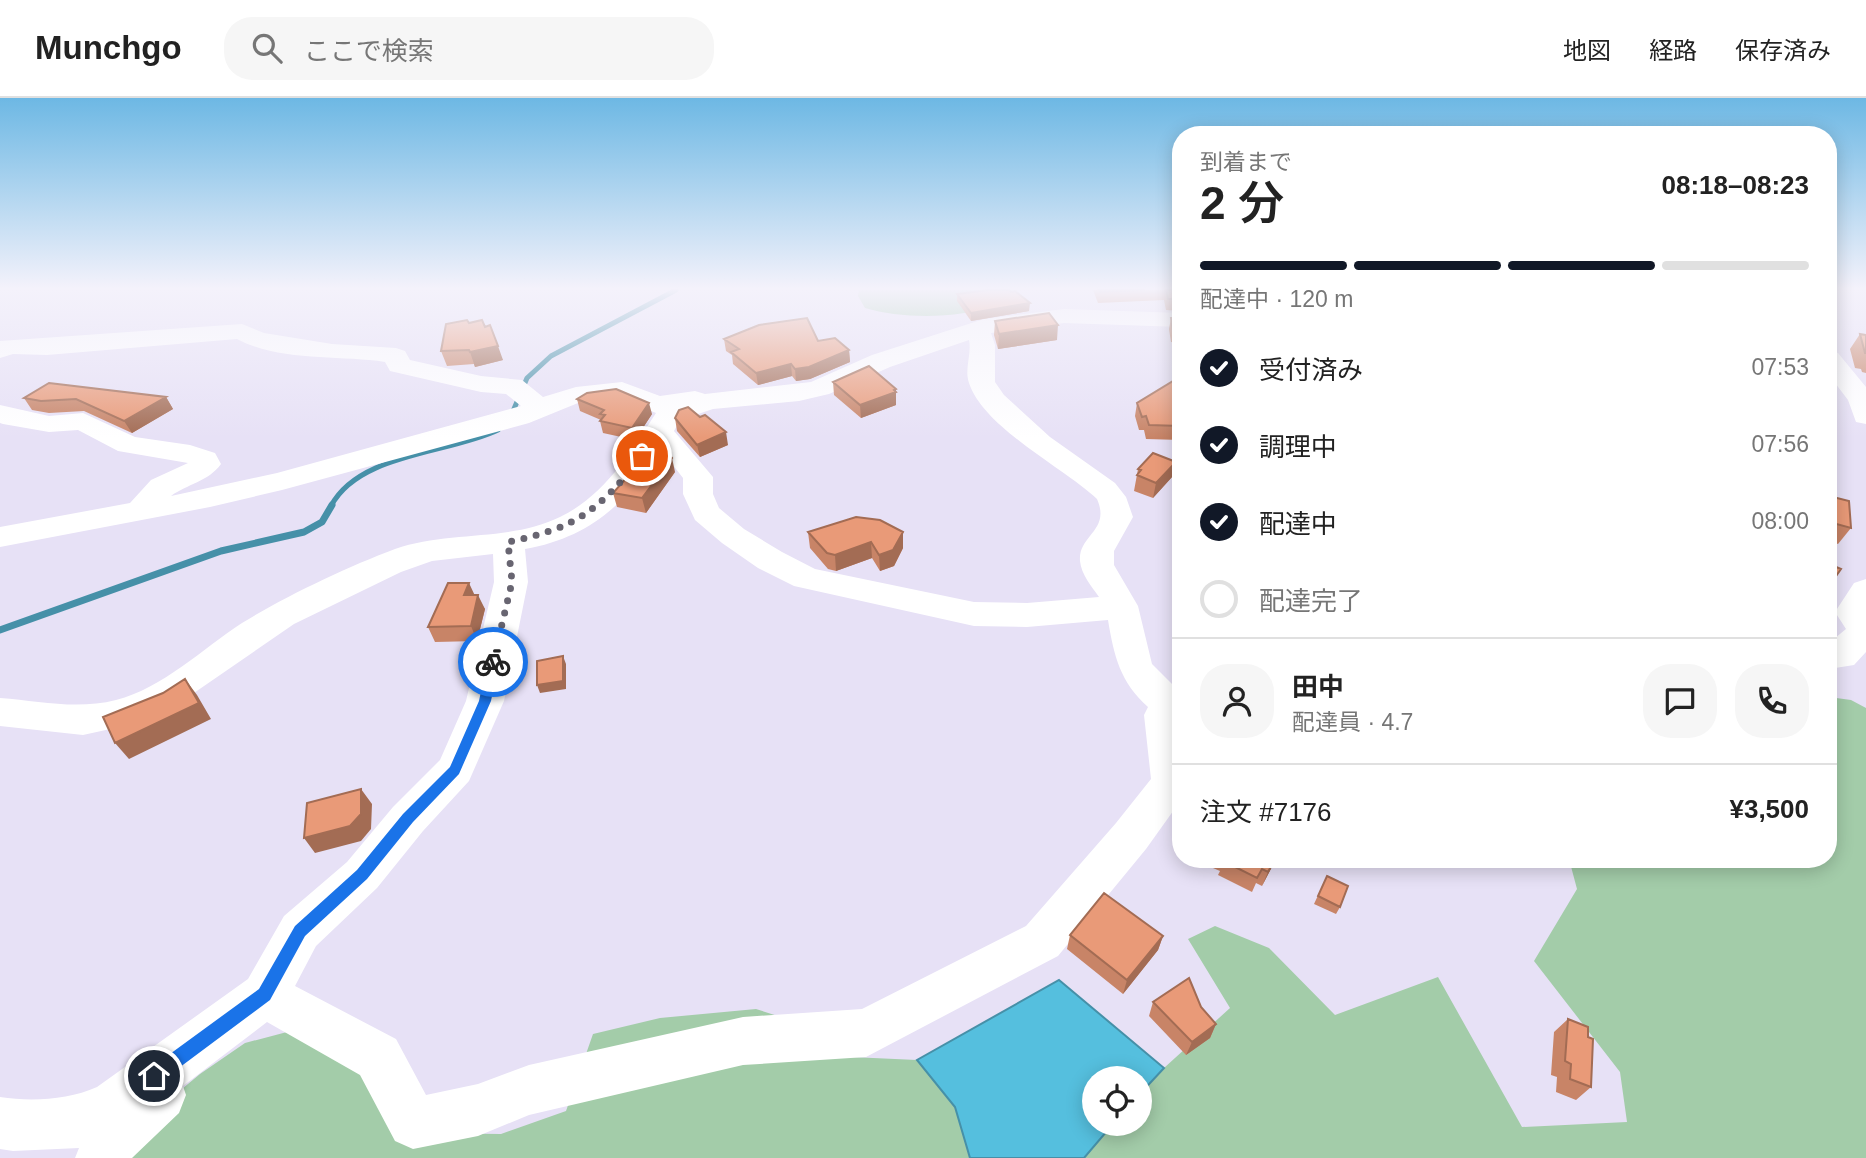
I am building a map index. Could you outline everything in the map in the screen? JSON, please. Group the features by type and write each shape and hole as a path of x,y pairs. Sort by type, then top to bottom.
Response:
{"street":[{"path":"0,350 9,346 47,347 126,339"},
{"path":"260,339 332,352 396,356 399,365 481,384 513,386 540,408"},
{"path":"8,718 94,719 151,704 190,681 254,632 327,593 412,555 508,542 548,534 573,523 598,506 656,438 668,414 710,401 799,393 820,388 881,361 945,339"},
{"path":"982,339 985,351 980,380 986,390 1032,437 1111,496 1116,515 1113,532 1098,548 1096,562 1121,607 1134,665 1154,691 1172,704"},
{"path":"1837,368 1861,399 1866,416"},
{"path":"0,537 282,481 519,417 558,400 602,390 622,390 657,405 709,398 710,401"},
{"path":"0,413 49,424 83,421 128,445 205,459 206,464 194,473 162,487 139,510"},
{"path":"656,438 667,438 698,477 698,494 706,513 733,536 770,560 806,578 974,614 1027,615 1121,607"},
{"path":"101,1158 114,1139 234,1025 300,931 362,875 408,818 455,770 485,701 512,582 508,542"},
{"path":"1837,656 1841,656 1865,631 1852,612 1866,591"},
{"path":"249,1007 378,1056 412,1123 478,1110 529,1090 743,1041 866,1033 1042,941 1131,836 1171,783 1163,715 1172,710"},
{"path":"0,1123 13,1125 78,1122 115,1105 249,1007"}],"green space":[{"path":"1837,698 1851,700 1866,708 1866,1158 1084,1158 1103,1136 1152,1136 1152,1081 1230,1008 1188,939 1215,926 1269,948 1335,1015 1438,977 1522,1127 1627,1122 1620,1072 1534,961 1577,889 1571,868 1837,868"},
{"path":"756,1009 812,1027 851,1057 917,1060 955,1107 970,1158 99,1158 200,1074 245,1043 287,1032 354,1060 415,1133 501,1134 566,1111 593,1034 660,1018"}],"water":[{"path":"1059,980 1164,1068 1152,1081 1152,1066 1082,1066 1082,1136 1103,1136 1084,1158 970,1158 955,1107 917,1060"}],"building":[{"path":"443,339 496,339 498,346 470,352 441,351"},
{"path":"725,339 837,339 849,350 809,367 795,369 791,364 756,373 731,352 739,349"},
{"path":"1861,339 1866,339 1865,353"},
{"path":"869,366 896,389 896,392 860,405 833,382"},
{"path":"1172,382 1172,426 1149,425 1146,416 1142,417 1137,403"},
{"path":"49,383 166,397 124,421 76,399 41,401 24,398"},
{"path":"616,389 649,403 632,428 600,421 605,415 600,414 604,410 577,399 587,393"},
{"path":"688,407 700,417 705,415 726,432 697,445 675,418 679,410"},
{"path":"659,441 672,458 642,498 613,493"},
{"path":"1153,453 1172,460 1172,466 1156,483 1137,475 1141,470 1138,469"},
{"path":"1837,498 1849,501 1851,528 1837,524"},
{"path":"856,517 880,520 903,532 893,550 879,555 871,542 835,555 827,553 808,532"},
{"path":"448,583 469,583 464,595 478,595 471,626 428,627"},
{"path":"563,656 563,681 537,685 537,661"},
{"path":"185,679 199,703 115,743 103,717 163,693"},
{"path":"361,789 361,814 350,826 304,838 307,803"},
{"path":"1237,868 1270,868 1268,872 1262,869 1257,878"},
{"path":"1327,876 1348,886 1340,907 1318,896"},
{"path":"1104,893 1163,936 1127,980 1070,935"},
{"path":"1189,978 1201,1007 1216,1024 1192,1042 1153,1002"},
{"path":"1568,1019 1588,1027 1588,1037 1593,1039 1591,1087 1570,1079 1571,1064 1565,1061"}],"waterway":[{"path":"511,416 527,378 551,356 582,339"},
{"path":"331,506 344,489 362,475 383,465 498,430"},
{"path":"0,630 221,551 304,532 322,522 332,505"}],"way so far":[{"path":"493,662 512,582 508,542 548,534 573,523 598,506 642,456"}],"route":[{"path":"154,1076 265,995 300,931 362,875 408,818 455,770 485,701 493,662"}]}
